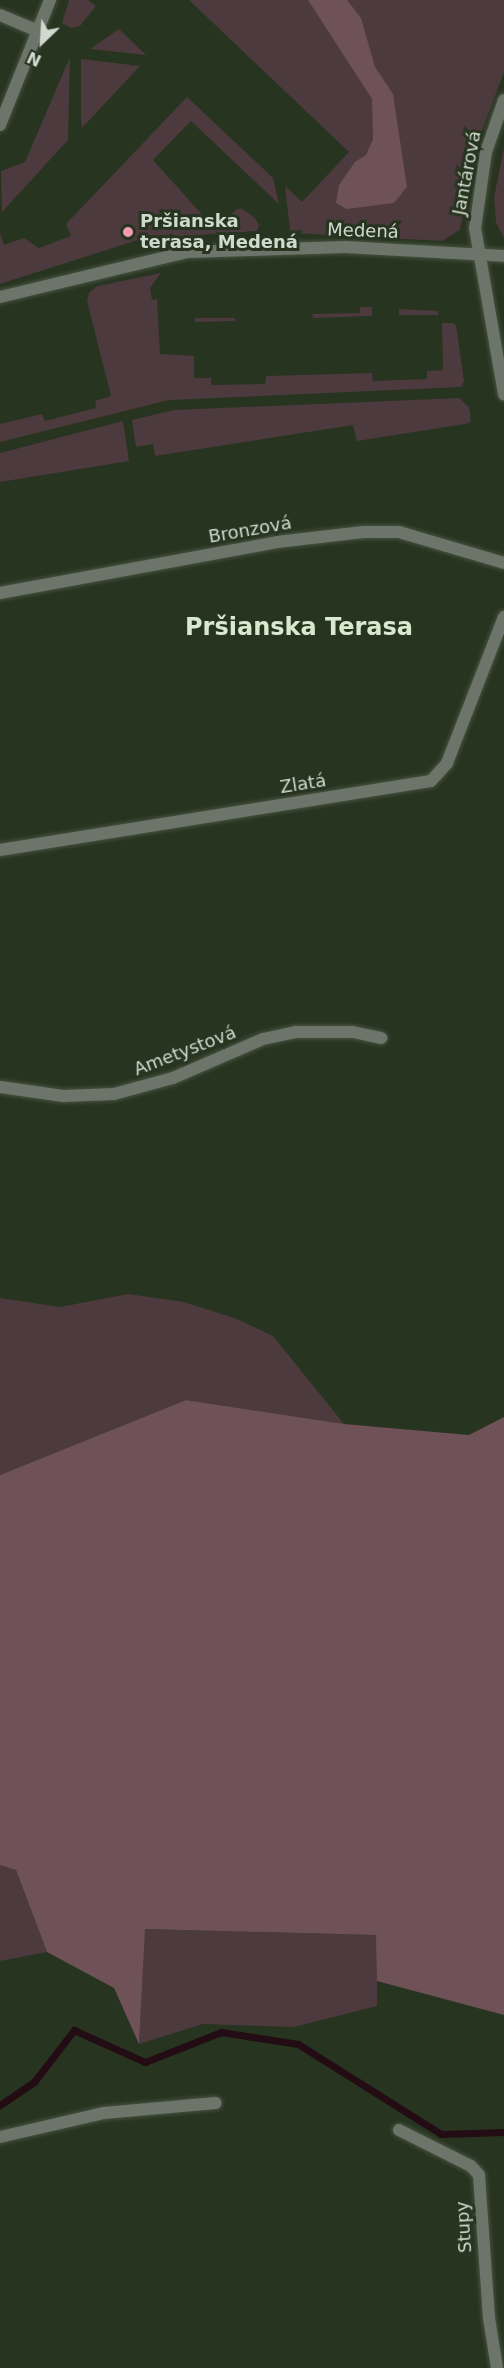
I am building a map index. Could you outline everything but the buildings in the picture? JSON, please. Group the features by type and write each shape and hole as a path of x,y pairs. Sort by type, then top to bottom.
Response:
{"street":[{"path":"0,125 50,0"},
{"path":"0,15 38,31"},
{"name":"Jantárová","path":"479,254 475,228 478,191 486,152 504,100"},
{"name":"Medená","path":"0,297 188,252 345,247 504,256"},
{"path":"479,254 504,395"},
{"name":"Bronzová","path":"0,593 277,542 363,532 399,532 504,563"},
{"name":"Zlatá","path":"0,850 414,785 440,774 504,617"},
{"name":"Ametystová","path":"0,1087 63,1096 114,1094 173,1078 263,1039 295,1032 353,1032 381,1038"},
{"path":"0,2137 104,2113 216,2103"},
{"name":"Stupy","path":"399,2130 471,2166 478,2175 489,2318 497,2368"}],"shaded area":[{"path":"69,0 88,0 96,6 80,26 71,28 62,23"},
{"path":"189,0 504,0 504,72 477,144 460,230 442,241 293,233 290,230 285,186 302,202 349,152"},
{"path":"308,0 347,0 361,18 375,67 393,94 407,187 394,203 347,209 336,203 339,185 355,162 366,155 373,139 372,99"},
{"path":"119,29 146,55 90,49"},
{"path":"70,57 68,140 2,212 1,171 25,162"},
{"path":"81,59 140,66 82,128 81,121"},
{"path":"187,97 273,178 279,204 191,121 153,160 214,228 237,209 242,209 254,217 259,225 257,231 141,239 0,284 0,233 4,245 24,238 39,248 71,236 66,224"},
{"path":"504,148 504,238 496,222 494,197"},
{"path":"161,273 150,288 152,300 157,299 160,354 194,356 194,378 211,378 211,385 265,384 266,376 372,373 373,381 427,379 427,371 443,370 442,323 456,325 464,381 461,387 169,400 0,442 0,424 42,414 45,421 96,408 95,401 111,396 87,301 89,293 97,286"},
{"path":"360,307 372,307 372,316 313,318 312,314 360,313"},
{"path":"399,309 438,311 438,315 399,315"},
{"path":"195,318 235,318 235,321 195,322"},
{"path":"459,398 469,407 471,422 357,441 353,425 155,456 153,444 136,447 132,420 174,410"},
{"path":"123,421 129,461 0,482 0,453"},
{"path":"128,1294 184,1302 237,1319 273,1336 344,1424 186,1400 0,1475 0,1298 60,1307"},
{"path":"186,1400 344,1424 469,1435 504,1417 504,2015 377,1981 376,1935 145,1929 139,2044 114,1988 47,1952 16,1870 0,1865 0,1475"},
{"path":"0,1865 16,1870 47,1952 0,1961"},
{"path":"144,1929 377,1935 377,2006 294,2027 203,2024 139,2044"}],"waterway":[{"path":"0,2105 34,2082 74,2030 145,2062 221,2032 298,2044 441,2134 504,2132"}],"place":[{"name":"Pršianska terasa, Medená","path":"128,232"}],"district":[{"name":"Pršianska Terasa","path":"299,628"}]}
